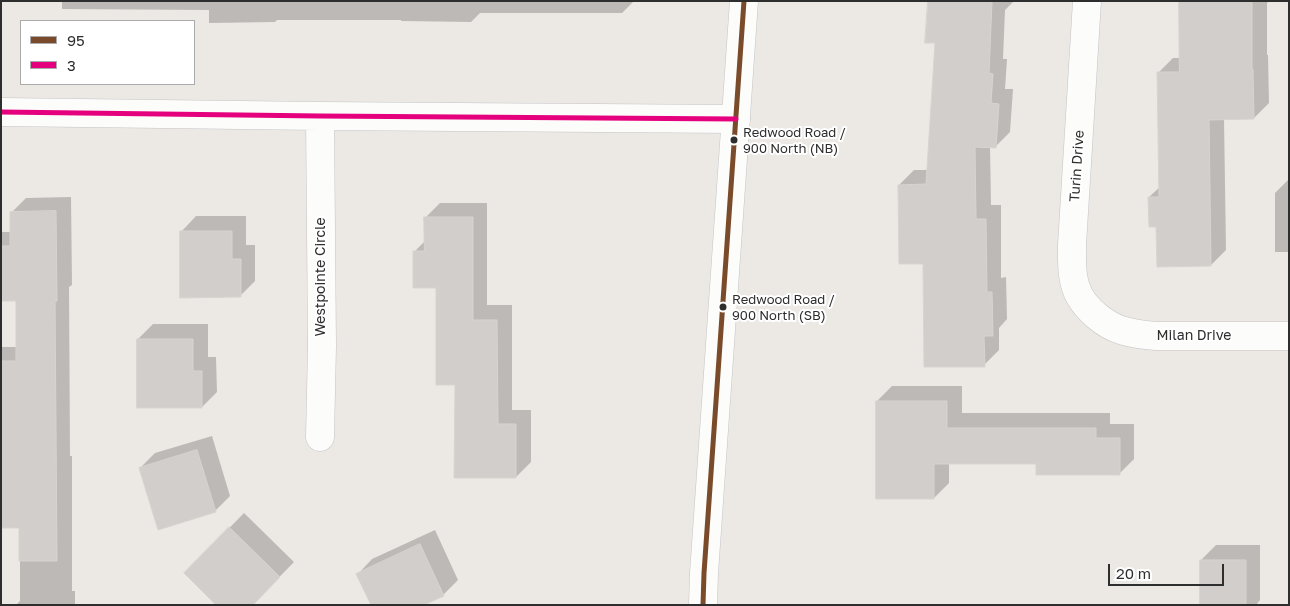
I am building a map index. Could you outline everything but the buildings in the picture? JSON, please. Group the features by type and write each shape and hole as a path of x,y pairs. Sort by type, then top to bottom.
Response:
{"street":[{"path":"703,605 744,1"},
{"name":"Turin Drive","path":"1087,1 1072,262 1074,280 1079,295 1090,310 1103,320"},
{"path":"1,112 736,119"},
{"name":"Westpointe Circle","path":"320,116 322,346 320,438"},
{"name":"Milan Drive","path":"1103,320 1119,330 1156,336 1289,336"}],"transit line":[{"name":"95","path":"703,605 744,1"},
{"name":"3","path":"1,112 736,119"}],"place":[{"name":"Redwood Road / 900 North (NB)","path":"734,140"},
{"name":"Redwood Road / 900 North (SB)","path":"723,307"}]}
